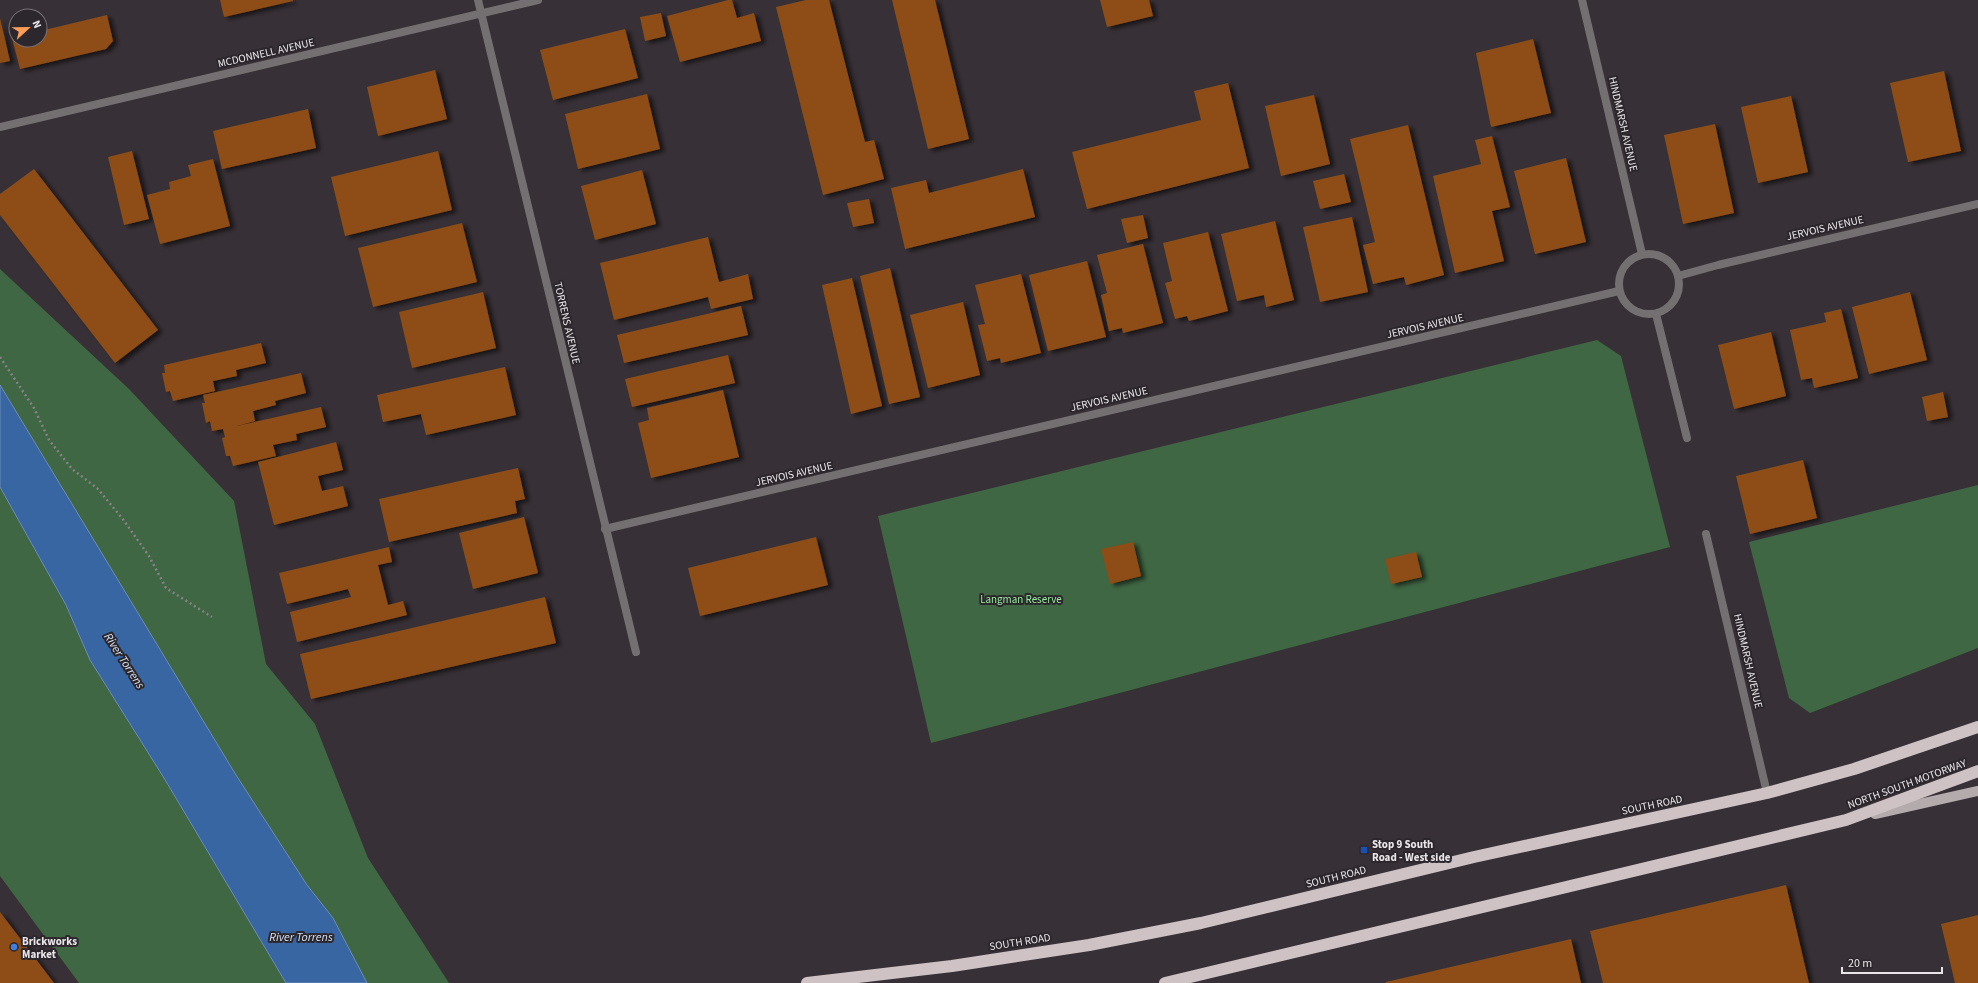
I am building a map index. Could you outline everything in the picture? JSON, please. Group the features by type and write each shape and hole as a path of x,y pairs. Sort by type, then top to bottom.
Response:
{"highway":[{"name":"SOUTH ROAD","path":"807,983 959,964 1089,945 1201,923 1474,857 1767,793 1854,769 1978,726"},
{"name":"NORTH SOUTH MOTORWAY","path":"1846,820 1978,771"},
{"path":"1165,983 1846,820"}],"main road":[{"path":"1846,820 1978,791"}],"street":[{"name":"TORRENS AVENUE","path":"478,0 636,652"},
{"name":"MCDONNELL AVENUE","path":"0,128 481,12 538,0"},
{"name":"HINDMARSH AVENUE","path":"1582,0 1642,254"},
{"name":"JERVOIS AVENUE","path":"1678,276 1718,265 1978,204"},
{"path":"1651,253 1664,258 1675,267 1678,276 1680,286 1678,295 1665,310 1656,314 1646,315 1637,313 1623,300 1619,291 1618,279 1623,268 1631,259 1642,254 1651,253"},
{"name":"JERVOIS AVENUE","path":"605,529 1619,291"},
{"path":"1656,314 1686,438"},
{"name":"HINDMARSH AVENUE","path":"1706,534 1767,793"}],"path":[{"path":"0,357 34,408 49,440 72,469 97,488 122,518 149,556 166,588 212,617"}],"green space":[{"path":"0,269 129,389 234,501 266,664 315,724 368,858 449,983 79,983 0,876"},
{"name":"Langman Reserve","path":"1597,340 1621,356 1670,547 931,743 878,516"},
{"path":"1978,485 1978,648 1810,713 1789,698 1749,542"}],"water":[{"name":"River Torrens","path":"0,385 236,775 307,885 333,918 367,983 286,983 164,778 90,660 66,605 0,487"}],"building":[{"path":"220,0 293,0 293,1 224,17"},
{"path":"732,0 737,18 754,13 761,41 680,62 667,16"},
{"path":"806,0 829,0 865,142 874,140 884,179 823,195 776,7"},
{"path":"892,0 935,0 969,139 928,149"},
{"path":"1100,0 1149,0 1153,16 1107,27"},
{"path":"661,13 666,36 645,41 640,17"},
{"path":"107,15 113,41 106,49 20,69 15,48 48,48 48,29"},
{"path":"0,18 10,61 0,63"},
{"path":"625,29 638,78 553,100 540,50"},
{"path":"1533,39 1551,113 1491,127 1476,53"},
{"path":"435,70 447,119 378,136 367,87"},
{"path":"1944,71 1961,151 1908,162 1890,83"},
{"path":"1228,83 1249,168 1087,209 1072,152 1201,120 1194,91"},
{"path":"647,94 660,149 578,169 565,114"},
{"path":"1314,95 1330,164 1281,176 1265,106"},
{"path":"1791,96 1808,172 1758,183 1741,107"},
{"path":"308,109 316,148 222,169 213,131"},
{"path":"1715,124 1734,213 1683,224 1664,135"},
{"path":"1408,125 1444,275 1406,285 1404,277 1373,284 1363,245 1375,242 1350,139"},
{"path":"1492,136 1510,207 1492,211 1504,261 1455,273 1433,176 1481,164 1475,140"},
{"path":"132,151 149,219 124,225 108,157"},
{"path":"438,151 452,210 345,236 331,177"},
{"path":"1566,158 1586,242 1535,254 1514,171"},
{"path":"213,159 230,226 160,244 147,195 170,189 169,182 191,176 188,165"},
{"path":"34,169 158,330 115,363 0,215 0,194"},
{"path":"1023,169 1035,217 905,249 891,188 926,180 929,193"},
{"path":"642,170 656,224 595,240 581,186"},
{"path":"1344,174 1351,202 1320,209 1313,181"},
{"path":"869,199 874,223 853,227 847,203"},
{"path":"1143,215 1148,238 1127,243 1121,219"},
{"path":"1352,217 1368,292 1320,302 1303,227"},
{"path":"1275,221 1294,300 1266,307 1264,295 1237,301 1221,234"},
{"path":"462,223 477,282 373,307 358,248"},
{"path":"1208,232 1228,311 1189,321 1187,316 1175,319 1165,283 1172,281 1163,243"},
{"path":"708,237 719,282 748,274 753,299 711,309 708,297 614,320 600,263"},
{"path":"1143,244 1163,323 1123,333 1122,328 1109,331 1101,295 1107,293 1097,255"},
{"path":"1087,261 1106,337 1048,351 1029,275"},
{"path":"890,268 920,397 889,404 860,276"},
{"path":"1021,274 1041,353 1001,363 1000,358 987,361 978,325 985,324 975,285"},
{"path":"852,278 882,406 851,414 822,285"},
{"path":"483,292 496,348 412,368 399,312"},
{"path":"1910,292 1927,360 1869,374 1852,307"},
{"path":"963,302 980,375 928,388 910,315"},
{"path":"741,306 748,335 624,363 617,335"},
{"path":"1841,309 1858,378 1814,388 1812,378 1801,380 1790,330 1826,322 1824,313"},
{"path":"1771,332 1786,396 1734,409 1718,345"},
{"path":"261,343 266,363 236,370 237,376 213,381 215,391 173,401 170,391 166,392 162,373 165,373 164,365"},
{"path":"728,355 735,383 632,407 625,379"},
{"path":"505,367 516,415 426,435 421,414 383,422 377,395"},
{"path":"301,373 306,393 275,401 276,405 253,411 255,421 237,426 321,407 326,427 296,434 297,440 273,445 276,456 233,466 230,456 226,456 222,438 225,437 223,429 212,431 210,421 206,423 202,403 205,403 203,395"},
{"path":"723,390 739,457 651,478 638,423 649,420 647,408"},
{"path":"1943,392 1948,417 1927,421 1922,397"},
{"path":"336,442 343,470 318,476 322,491 343,486 348,506 274,525 258,462"},
{"path":"1803,460 1817,518 1750,534 1736,476"},
{"path":"518,468 525,499 515,501 517,513 389,542 379,499"},
{"path":"524,517 538,573 473,589 459,533"},
{"path":"816,537 828,585 700,616 688,568"},
{"path":"1133,542 1141,576 1110,584 1101,549"},
{"path":"389,547 392,562 378,565 388,605 403,601 407,615 297,642 290,612 351,597 348,589 287,604 279,573"},
{"path":"1416,552 1422,577 1391,584 1385,559"},
{"path":"545,597 556,643 311,699 300,654"},
{"path":"1786,885 1809,983 1603,983 1590,931"},
{"name":"Brickworks Market","path":"0,912 54,983 0,983"},
{"path":"1978,915 1978,983 1955,983 1941,924"},
{"path":"1571,939 1581,983 1386,983 1386,982"}],"place":[{"name":"Stop 9 South Road - West side","path":"1364,850"},
{"name":"Brickworks Market","path":"14,947"}]}
